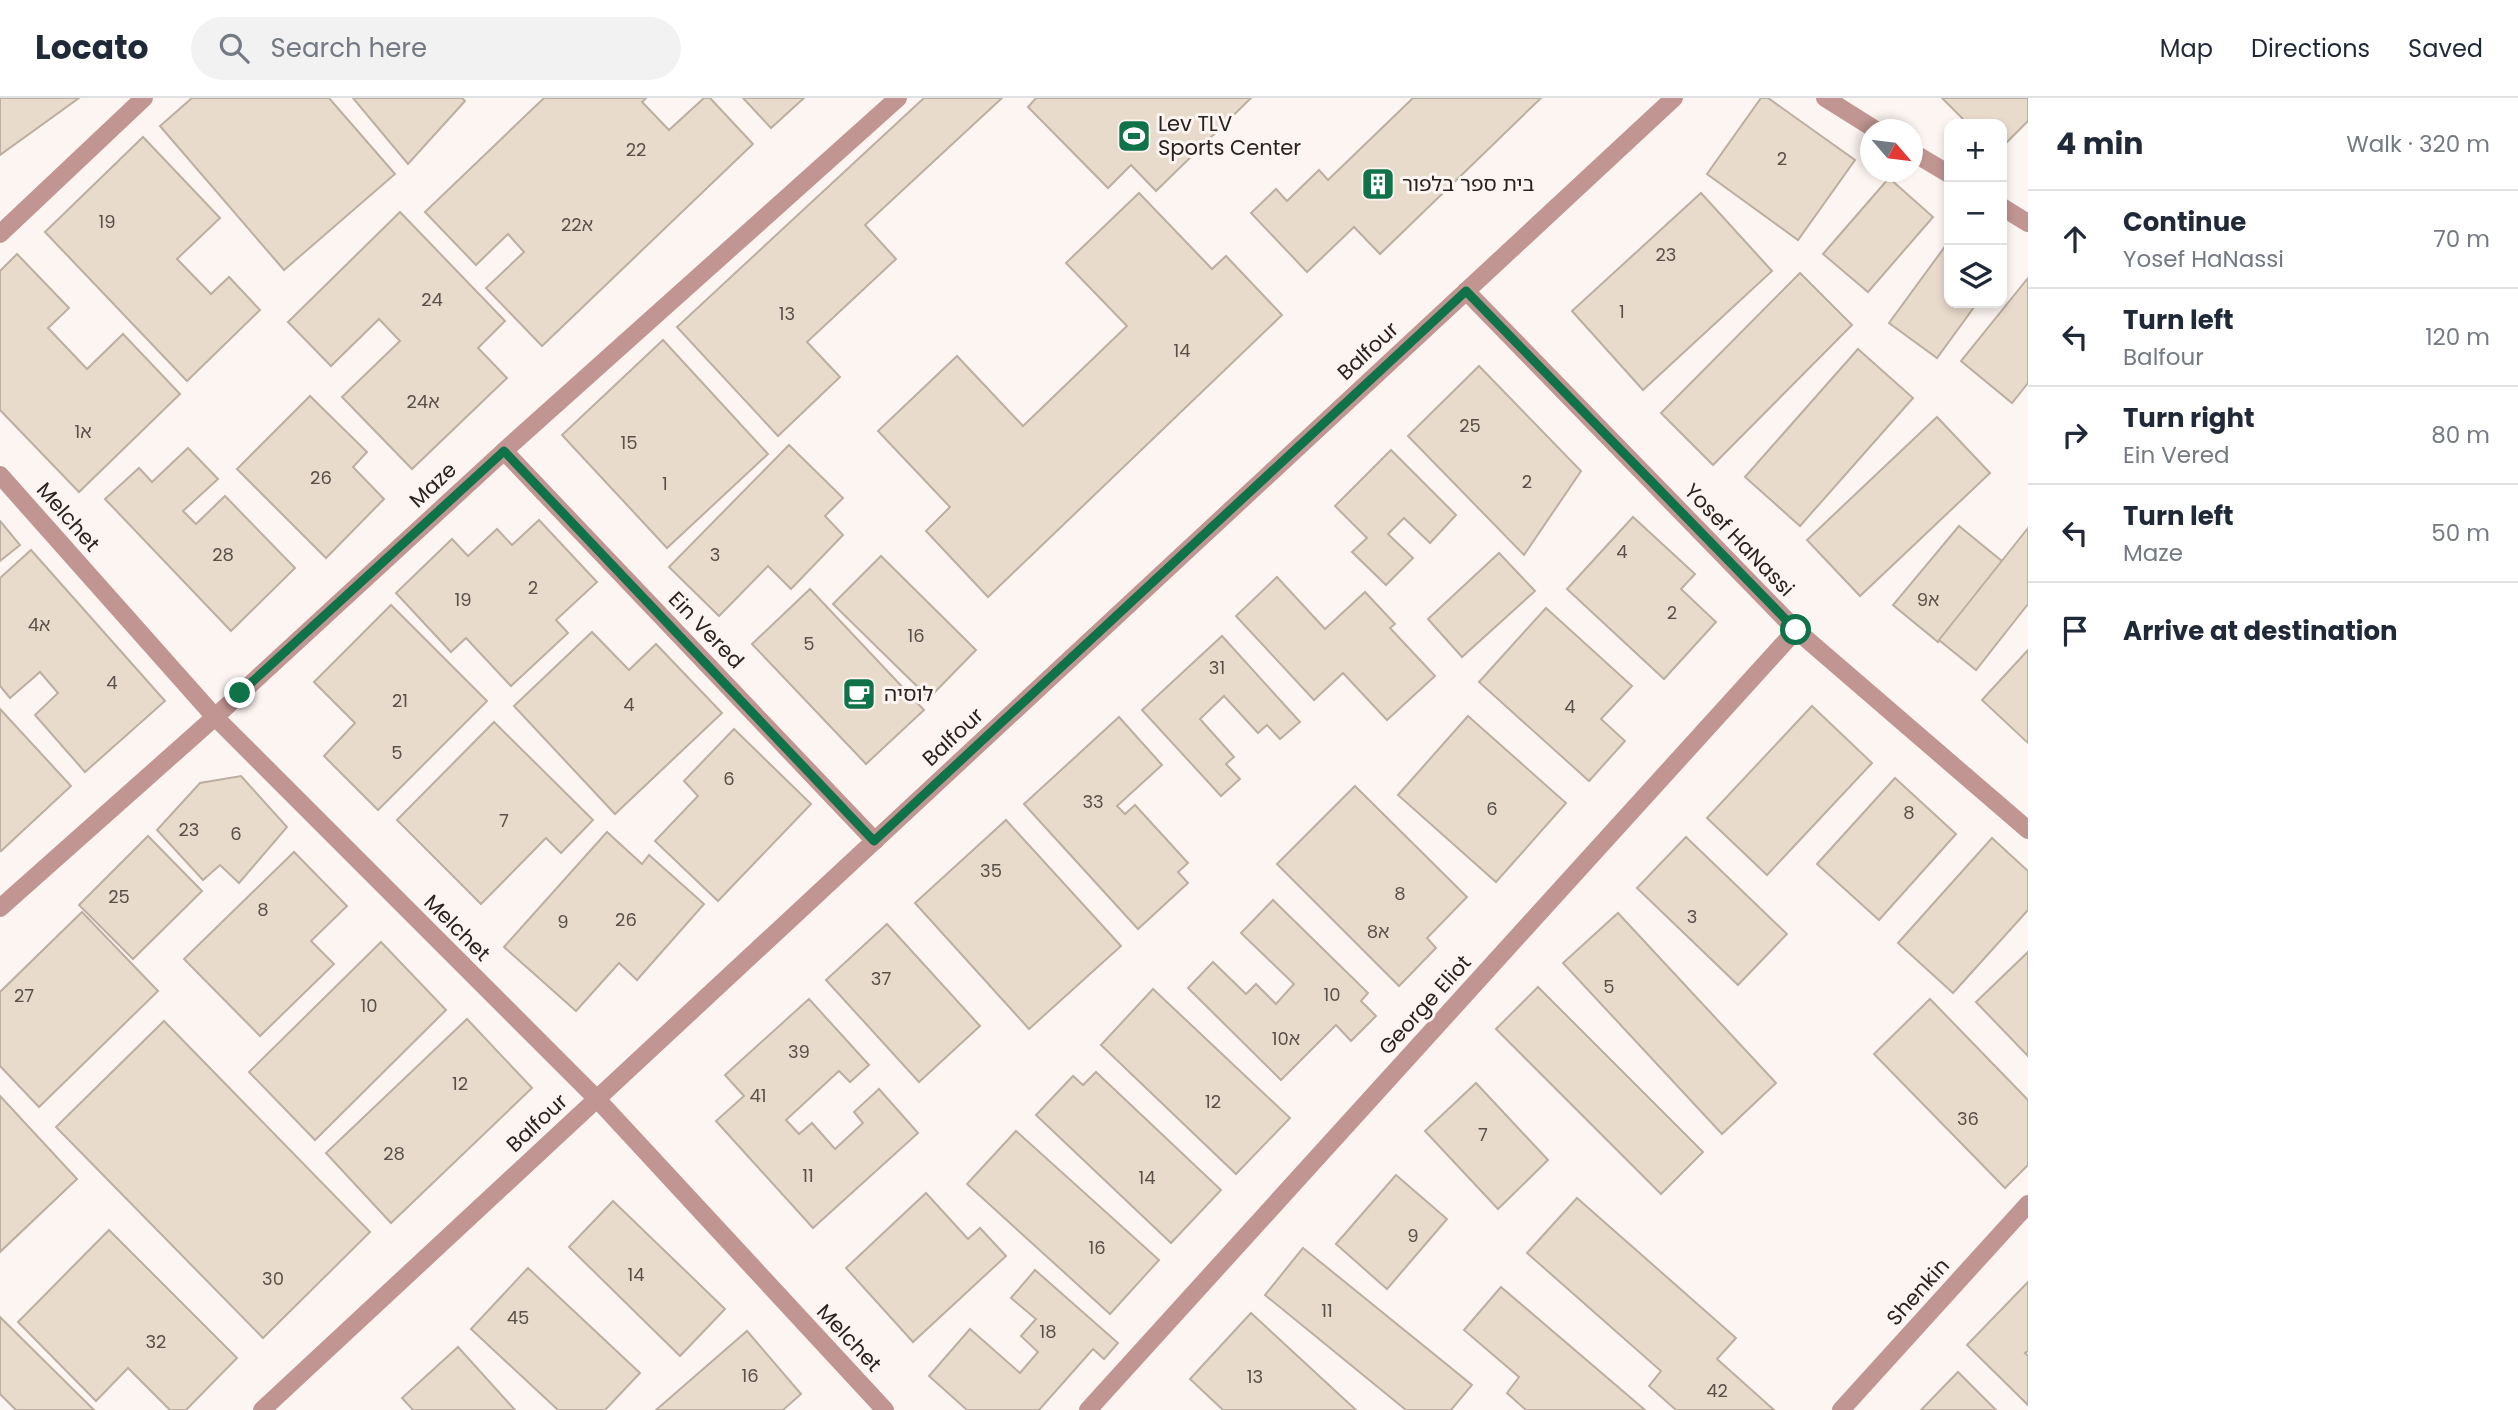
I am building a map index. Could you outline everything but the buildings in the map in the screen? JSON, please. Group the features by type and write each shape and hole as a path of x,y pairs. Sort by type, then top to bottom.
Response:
{"street":[{"path":"0,234 144,98"},
{"name":"Maze","path":"0,908 215,717 504,451 898,98"},
{"name":"Balfour","path":"262,1410 1675,98"},
{"path":"1825,98 1860,120"},
{"path":"1923,158 1944,171"},
{"path":"2007,210 2028,223"},
{"name":"Yosef HaNassi","path":"1466,291 1796,630 2028,830"},
{"name":"Ein Vered","path":"504,451 874,841"},
{"name":"Melchet","path":"0,475 215,717 597,1099 885,1410"},
{"name":"George Eliot","path":"1088,1410 1796,630"},
{"name":"Shenkin","path":"1841,1410 2028,1204"}],"place":[{"name":"Lev TLV Sports Center","path":"1134,136"},
{"name":"בית ספר בלפור","path":"1378,184"},
{"name":"לוסיה","path":"859,694"}],"route":[{"path":"240,693 504,451 874,841 1466,291 1796,630"}]}
